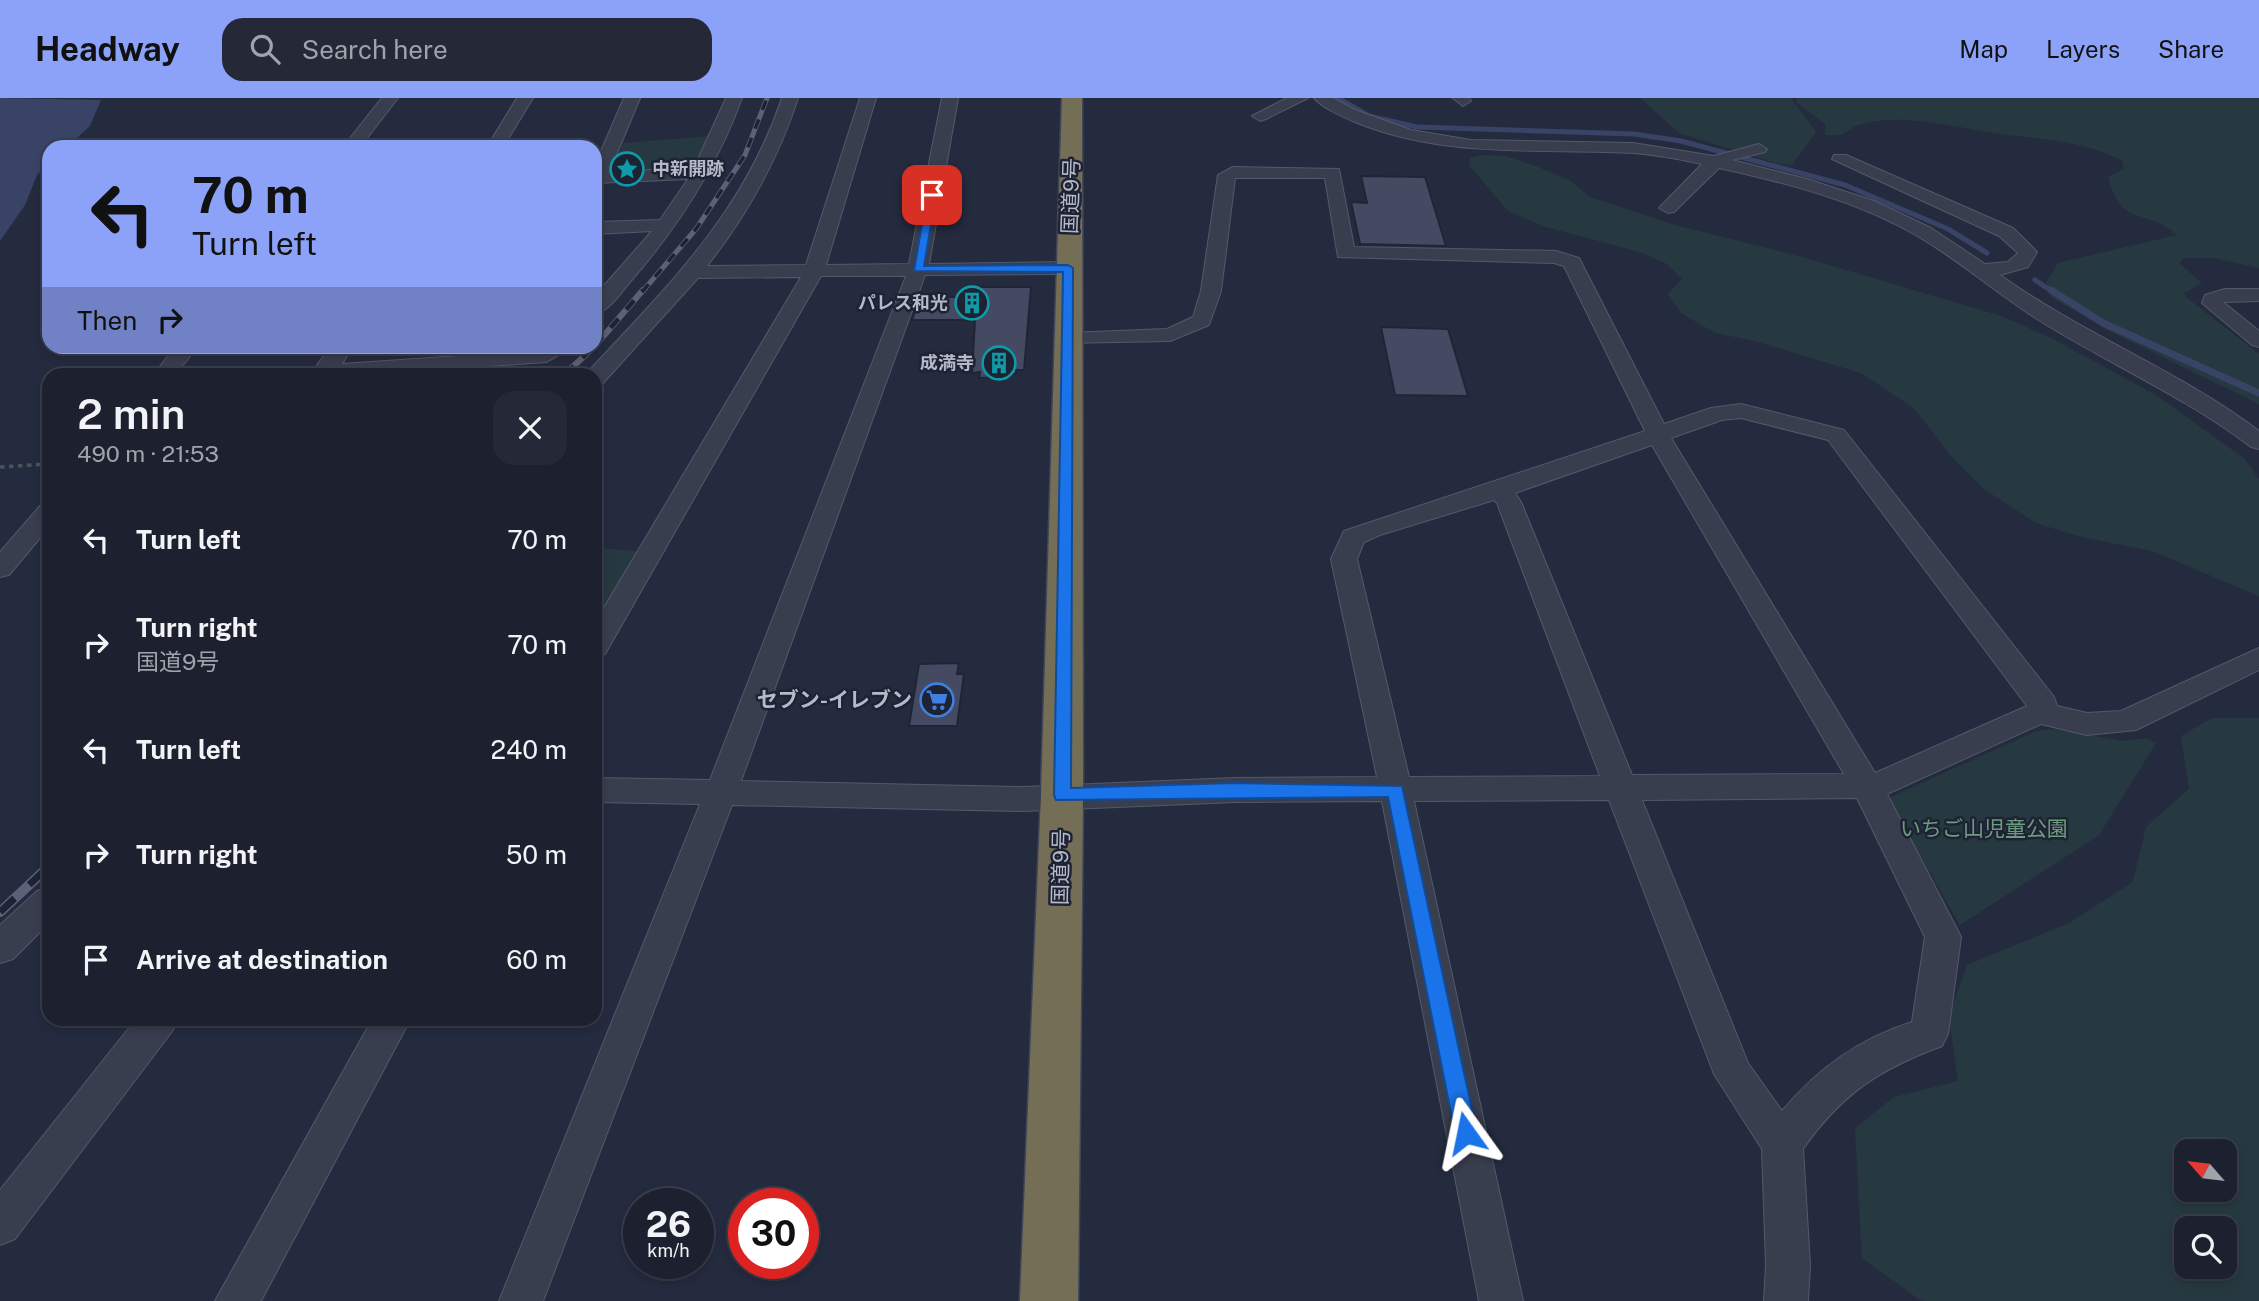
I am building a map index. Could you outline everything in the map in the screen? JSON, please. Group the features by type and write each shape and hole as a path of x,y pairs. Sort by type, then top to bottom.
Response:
{"highway":[{"name":"国道9号","path":"1049,1301 1062,795 1072,98"}],"street":[{"path":"357,140 390,98"},
{"path":"499,140 524,98"},
{"path":"602,167 632,98"},
{"path":"602,300 664,225 699,173 722,135 734,98"},
{"path":"602,371 626,349 693,272 754,183 786,114 790,98"},
{"path":"602,636 814,271 868,98"},
{"path":"521,1301 721,792 918,269 950,98"},
{"path":"1260,116 1300,98"},
{"path":"1322,98 1361,122 1452,142 1503,148 1643,148 1722,157 1892,215 1924,232 2038,311 2225,415 2259,442"},
{"path":"1668,208 1722,157 1759,149"},
{"path":"1840,159 2006,232 2028,252 2020,264 1981,270"},
{"path":"1068,339 1170,335 1194,327 1207,313 1227,175 1233,172 1333,173 1345,253 1556,257 1572,262 1658,435 1867,786 1943,937 1929,1034 1871,1055 1852,1068 1824,1092 1782,1143"},
{"path":"602,178 699,173"},
{"path":"602,228 664,225"},
{"path":"693,272 1068,268"},
{"path":"602,286 616,285"},
{"path":"2259,295 2217,296 2212,303 2259,341"},
{"path":"170,368 181,354"},
{"path":"333,368 328,365 337,354"},
{"path":"370,368 519,354"},
{"path":"533,368 548,354"},
{"path":"602,790 1023,799 1062,795 1235,790 1396,791 1881,784 2039,713 2043,708 2039,698 1836,435 1741,411 1719,413 1500,490 1371,529 1353,537 1344,559 1396,791 1501,1301"},
{"path":"1500,490 1509,502 1733,1074 1782,1143 1788,1265 1793,1298"},
{"path":"0,569 42,519"},
{"path":"2039,713 2087,724 2125,723 2259,658"},
{"path":"0,948 42,908"},
{"path":"0,1224 154,1026"},
{"path":"237,1301 389,1026"}],"path":[{"path":"0,467 42,464"}],"green space":[{"path":"1640,98 1791,98 1816,132 1792,165 1779,164 1679,133"},
{"path":"1796,98 2259,98 2259,268 2215,258 2184,258 2179,263 2202,283 2184,293 2186,297 2259,354 2259,404 2107,330 2050,296 2046,283 2058,263 2177,235 2166,226 2136,215 2121,205 2108,177 2124,169 2122,160 2070,143 1910,120 1872,122 1855,127 1842,135 1825,135 1825,124 1797,103"},
{"path":"713,136 699,163 690,167 620,171 613,168 623,143"},
{"path":"1484,155 1505,156 1538,167 1569,180 1590,197 1675,225 1802,257 2001,316 2051,338 2156,395 2245,459 2259,479 2259,596 2152,551 2081,537 2036,523 1984,489 1950,455 1914,408 1861,373 1755,341 1715,333 1681,313 1668,294 1682,279 1667,264 1643,253 1543,226 1508,211 1469,165 1470,158"},
{"path":"602,548 638,551 602,613"},
{"path":"2212,718 2259,718 2259,1301 1920,1300 1862,1258 1855,1128 1894,1097 1958,1081 1949,1017 1967,965 2069,923 2133,882 2146,827 2189,789 2181,736"},
{"name":"いちご山児童公園","path":"2055,729 2123,741 2146,738 2156,743 2099,835 1960,925 1891,804 1891,797 2036,731"}],"water":[{"path":"0,98 101,100 90,126 75,140 42,140 42,170 37,175 25,205 0,241"}],"building":[{"path":"1361,176 1425,177 1446,246 1360,244 1351,202 1367,203"},
{"name":"パレス和光","path":"974,287 1031,287 1024,370 1016,370 1016,374 1008,374 1008,377 979,378 980,372 972,373 975,320 912,320 920,297 972,297"},
{"path":"1381,327 1448,329 1468,396 1395,395"},
{"name":"セブン-イレブン","path":"959,663 957,674 964,674 957,726 909,726 919,664"}],"waterway":[{"path":"1338,98 1369,116 1417,127 1634,134 1681,141 1845,185 1948,229 1987,253"},
{"path":"2035,280 2053,292"},
{"path":"2051,290 2103,323 2259,393"}],"railway":[{"path":"642,292 696,229 745,155 767,98"},
{"path":"602,338 643,290"},
{"path":"571,368 586,354"},
{"path":"0,912 42,873"}],"place":[{"name":"中新開跡","path":"627,169"},
{"name":"パレス和光","path":"972,303"},
{"name":"成満寺","path":"999,363"},
{"name":"セブン-イレブン","path":"937,700"}],"route":[{"path":"932,195 918,269 1068,268 1068,462 1062,795 1235,790 1396,791 1466,1133"}]}
